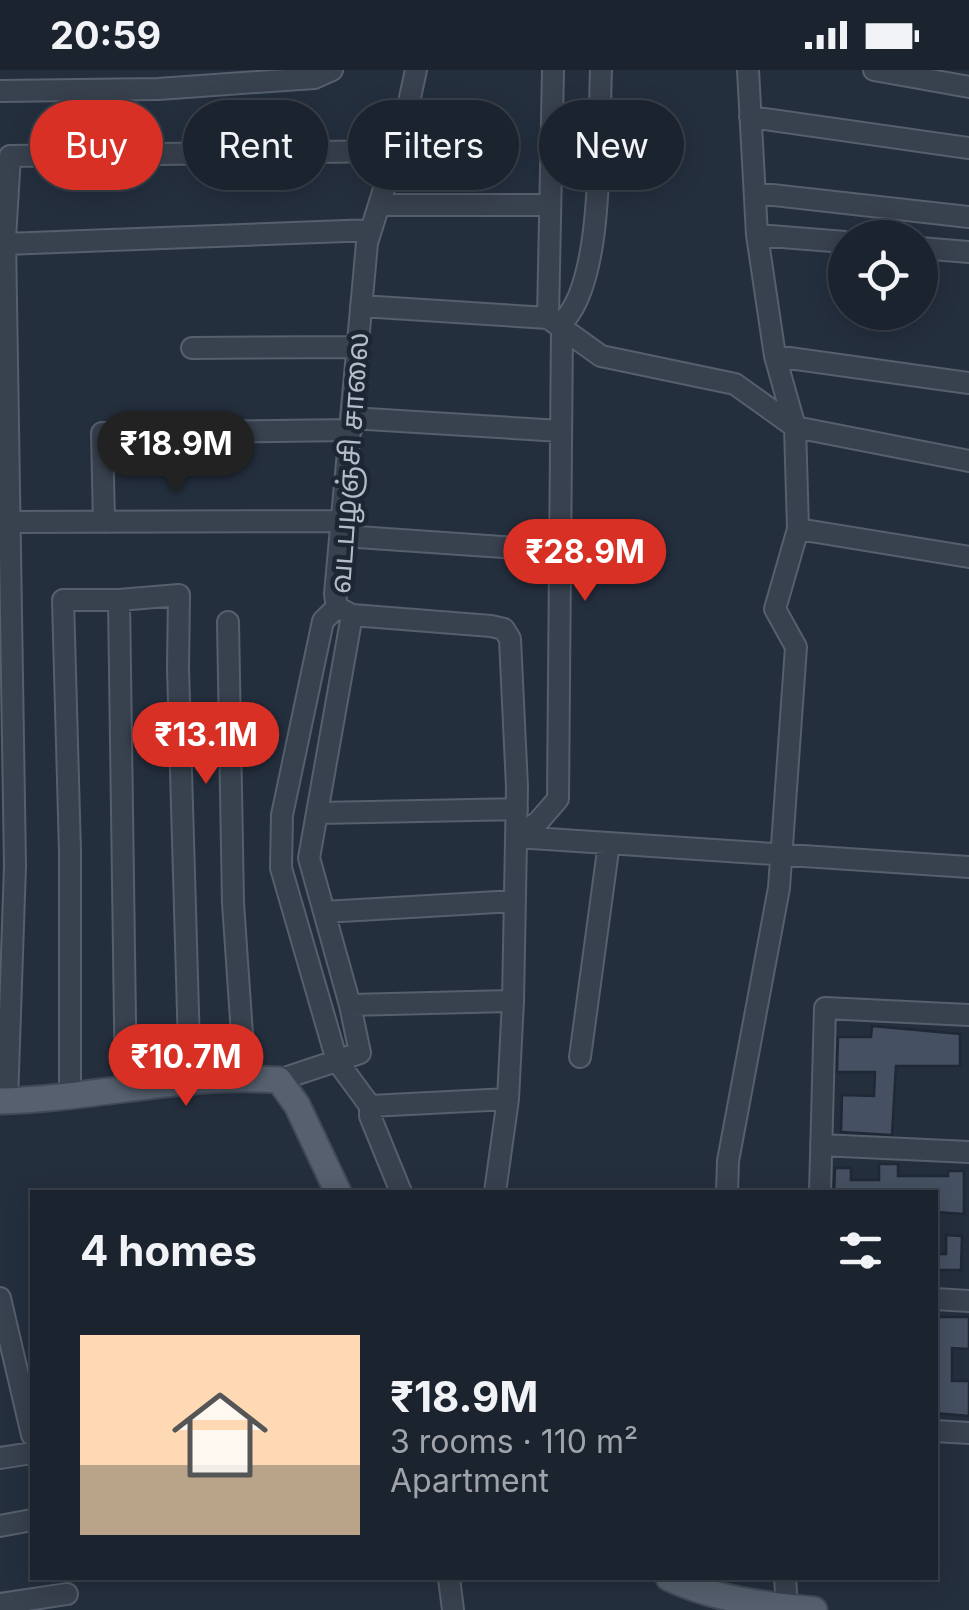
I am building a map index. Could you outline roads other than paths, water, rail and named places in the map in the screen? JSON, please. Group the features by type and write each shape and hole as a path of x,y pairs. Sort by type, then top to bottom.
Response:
{"main road":[{"path":"4,1101 126,1091 190,1081 278,1080 297,1105 337,1190"},
{"path":"673,1580 814,1610"}],"street":[{"path":"0,90 158,88 314,78 332,70"},
{"name":"வடபழஞ்சி சாலை","path":"409,100 416,70"},
{"path":"517,837 538,822 558,799 562,431 550,205 553,70"},
{"path":"557,324 584,292 593,256 601,70"},
{"path":"727,1190 728,1161 779,888 796,648 774,609 798,529 795,427 775,356 757,235 748,70"},
{"path":"874,70 969,87"},
{"path":"750,117 969,148"},
{"path":"4,1101 5,609 9,522 4,240 10,156 348,152"},
{"name":"வடபழஞ்சி சாலை","path":"384,190 366,243 335,594 345,611 504,629 510,639 517,809 513,1001 508,1099 495,1190"},
{"path":"755,193 969,217"},
{"path":"379,205 550,205"},
{"path":"4,240 371,230"},
{"path":"757,235 828,241"},
{"path":"938,249 969,252"},
{"path":"361,306 557,324 601,356 735,384 795,427 969,461"},
{"path":"192,348 357,347"},
{"path":"775,356 969,383"},
{"path":"104,522 102,433 351,424 562,431"},
{"path":"9,522 343,528 560,551"},
{"path":"798,529 969,558"},
{"path":"70,1096 70,852 63,600 179,595 190,1081"},
{"path":"119,600 126,1091"},
{"path":"278,1080 360,1053 309,858 345,611"},
{"path":"345,611 323,621 282,815 281,868 337,1061 370,1106 401,1190"},
{"path":"228,622 233,903 245,1078"},
{"path":"318,813 517,809"},
{"path":"517,837 969,867"},
{"path":"580,1056 609,844"},
{"path":"324,912 513,901"},
{"path":"350,1005 513,1001"},
{"path":"820,1190 825,1008 969,1015"},
{"path":"370,1106 508,1099"},
{"path":"821,1146 969,1152"},
{"path":"0,1298 30,1425"},
{"path":"938,1300 969,1301"},
{"path":"0,1388 21,1382"},
{"path":"938,1431 969,1432"},
{"path":"0,1458 30,1453"},
{"path":"0,1526 30,1520"},
{"path":"449,1580 453,1610"},
{"path":"785,1580 787,1607"},
{"path":"0,1604 68,1594"}]}
